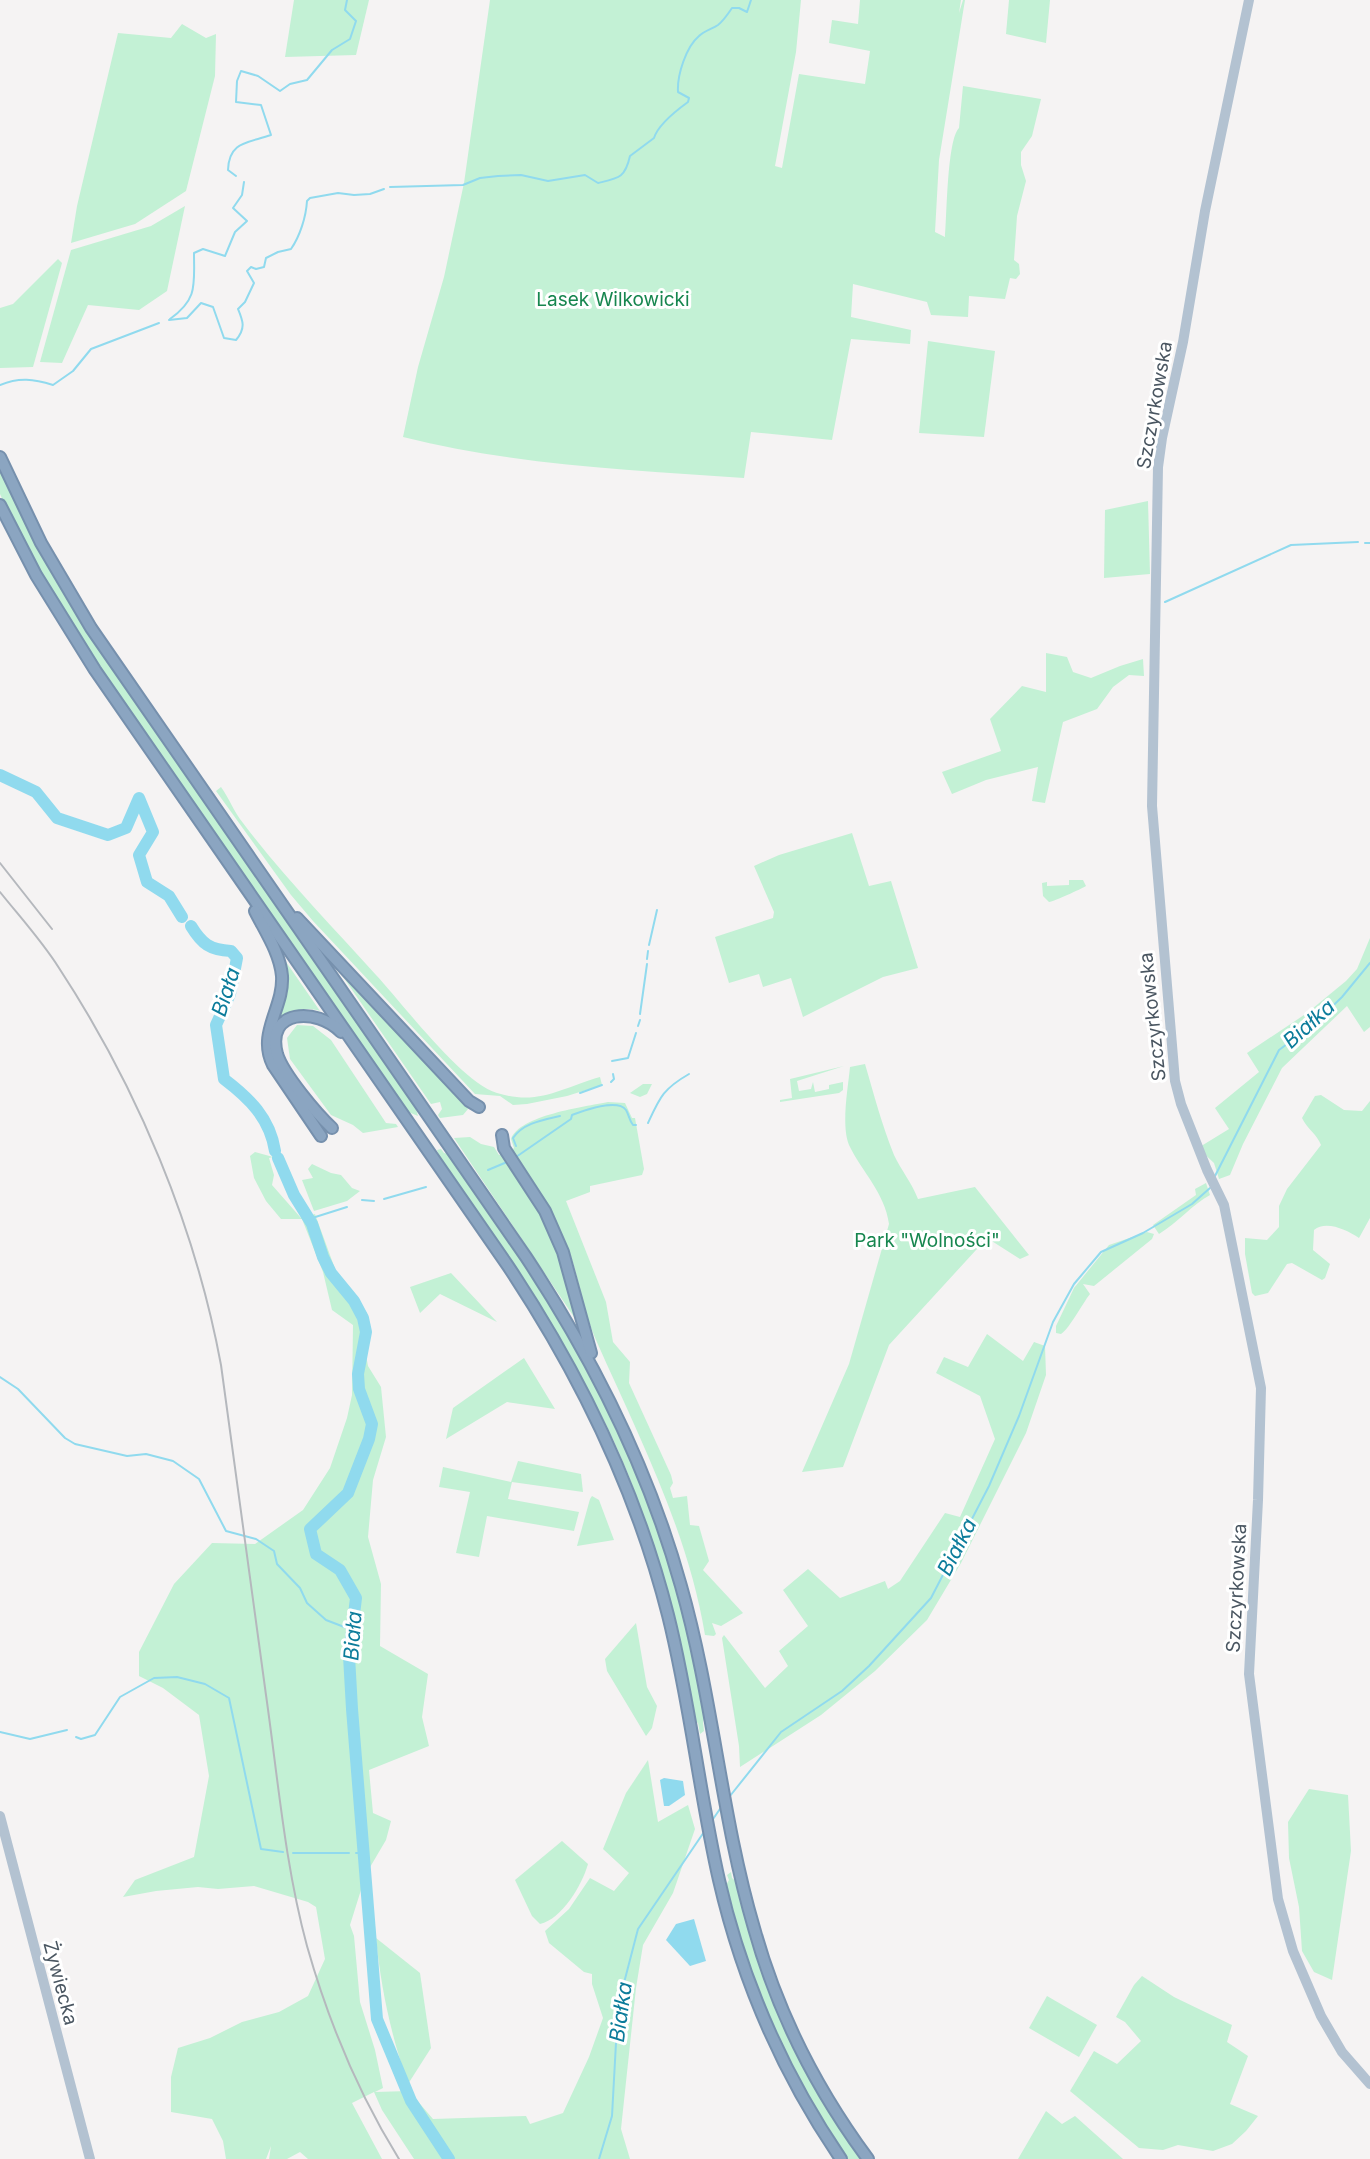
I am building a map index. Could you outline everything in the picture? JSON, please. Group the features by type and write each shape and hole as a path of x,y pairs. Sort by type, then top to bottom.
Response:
{"highway":[{"path":"0,457 41,543 91,628 547,1288 596,1372 637,1459 665,1532 689,1615 739,1868 761,1953 785,2015 815,2075 868,2159"},
{"path":"0,505 65,624 549,1329 589,1402 639,1517 660,1585 676,1650 719,1879 743,1965 767,2028 809,2109 841,2159"},
{"path":"240,880 279,960 282,974 280,997 268,1035 267,1053 272,1065 321,1136"},
{"path":"271,891 469,1101 479,1107"},
{"path":"332,1128 280,1061 276,1045 279,1030 284,1023 296,1016 316,1016 337,1027 358,1049"},
{"path":"502,1135 504,1148 545,1211 564,1252 596,1372"}],"main road":[{"name":"Szczyrkowska","path":"1250,0 1205,211 1184,342 1162,438 1158,487 1152,789 1154,836 1175,1081 1181,1104 1212,1183 1221,1197 1261,1388 1259,1488 1249,1664 1278,1899 1293,1951 1321,2016 1342,2052 1370,2084"},
{"name":"Żywiecka","path":"0,1816 90,2159"}],"green space":[{"path":"294,0 369,0 356,55 285,57"},
{"name":"Lasek Wilkowicki","path":"490,0 801,0 796,52 775,166 782,168 799,74 865,84 870,51 829,43 832,20 858,24 860,0 961,0 959,13 965,0 939,160 935,232 945,237 950,162 959,128 963,86 1041,99 1032,136 1021,152 1021,165 1026,181 1017,216 1014,260 1019,264 1020,274 1016,279 1010,278 1005,299 969,296 968,317 931,315 927,302 853,284 851,317 911,330 910,344 851,339 832,440 751,432 744,478 530,460 403,437 418,367 444,277 464,183"},
{"path":"1009,0 1050,0 1046,43 1006,34"},
{"path":"182,24 206,38 216,34 215,76 186,191 135,224 71,243 77,206 118,33 171,38"},
{"path":"185,206 167,291 139,310 88,305 62,363 40,362 71,250 151,226"},
{"path":"58,259 62,263 33,367 0,368 0,308 13,304"},
{"path":"928,341 995,351 984,437 919,433"},
{"path":"0,469 30,532 96,645 415,1105 418,1116 406,1111 91,656 54,597 4,503 0,494"},
{"path":"1148,501 1150,574 1104,578 1105,510"},
{"path":"1046,653 1067,657 1073,672 1091,678 1143,659 1144,676 1129,675 1113,687 1097,709 1063,722 1045,803 1032,801 1038,767 986,780 952,794 942,772 1001,751 990,719 1022,686 1046,692"},
{"path":"221,787 240,819 275,862 450,1059 467,1074 497,1093 525,1098 550,1094 600,1077 602,1085 567,1096 513,1105 500,1096 475,1094 291,895 216,791"},
{"path":"852,833 869,886 891,881 918,968 883,977 803,1017 791,978 763,987 759,974 729,983 715,937 773,918 774,912 754,866 779,855"},
{"path":"1069,880 1083,880 1086,886 1049,902 1043,896 1042,883 1047,882 1047,886 1069,885"},
{"path":"1370,938 1370,1027 1364,1032 1347,1006 1282,1068 1230,1175 1219,1179 1214,1163 1198,1148 1229,1129 1215,1108 1259,1072 1247,1053 1307,1013 1346,981 1357,969"},
{"path":"330,958 464,1102 468,1109 463,1115 440,1118 440,1102 431,1104"},
{"path":"284,959 320,1011 298,1010 278,1022 286,991"},
{"path":"297,1025 313,1026 331,1040 386,1123 396,1124 398,1127 363,1133 331,1115 290,1059 287,1038"},
{"name":"Park \"Wolności\"","path":"865,1064 894,1155 918,1199 975,1187 1029,1255 1020,1259 987,1238 889,1345 843,1467 802,1472 849,1364 889,1224 883,1202 854,1155 847,1137 846,1107 850,1067"},
{"path":"844,1066 797,1081 799,1091 811,1089 813,1082 815,1092 843,1082 843,1090 839,1093 780,1102 792,1098 790,1079"},
{"path":"643,1084 652,1084 647,1094 640,1097 630,1093"},
{"path":"1321,1095 1344,1110 1362,1111 1370,1101 1370,1218 1359,1238 1343,1229 1330,1226 1314,1230 1313,1250 1330,1264 1325,1278 1322,1280 1292,1263 1287,1264 1268,1293 1255,1296 1252,1293 1245,1254 1245,1238 1267,1240 1279,1227 1279,1206 1287,1189 1321,1145 1302,1118 1315,1096"},
{"path":"608,1102 625,1103 632,1118 635,1118 644,1169 642,1175 590,1186 590,1192 566,1201 606,1302 613,1342 630,1362 629,1383 671,1475 673,1483 670,1488 673,1498 687,1496 690,1525 699,1526 709,1561 703,1570 743,1613 721,1626 712,1623 716,1634 714,1636 705,1635 687,1558 674,1521 591,1328 566,1243 548,1207 512,1150 514,1148 511,1139 517,1131 539,1118"},
{"path":"470,1137 481,1144 494,1147 499,1155 503,1154 541,1212 557,1247 576,1320 454,1138"},
{"path":"441,1149 449,1154 544,1296 588,1369 626,1445 653,1511 682,1612 705,1716 704,1731 700,1734 698,1723 693,1720 649,1534 632,1483 610,1433 559,1339 440,1160 437,1150"},
{"path":"255,1152 273,1157 269,1158 274,1175 272,1185 301,1218 315,1214 338,1277 367,1313 370,1334 366,1355 368,1366 381,1387 386,1437 373,1480 368,1537 381,1584 380,1646 428,1674 422,1717 429,1746 369,1770 373,1813 391,1821 386,1840 366,1874 350,1925 354,1936 360,2002 383,2088 375,2092 409,2091 433,2119 526,2116 530,2124 563,2113 589,2057 603,2018 592,1984 592,1974 584,1972 549,1943 545,1931 569,1909 590,1878 614,1891 629,1873 603,1849 626,1793 648,1760 658,1822 688,1805 695,1829 673,1893 643,1945 621,2129 630,2159 414,2159 382,2110 374,2092 352,2103 382,2159 308,2159 300,2152 287,2159 269,2159 271,2146 266,2159 226,2159 223,2141 212,2119 171,2112 171,2077 178,2048 210,2038 242,2022 279,2012 308,1996 325,1959 316,1907 308,1902 254,1886 218,1889 198,1887 123,1897 135,1880 194,1857 209,1776 199,1715 163,1688 139,1676 139,1652 174,1584 212,1543 255,1544 303,1510 330,1468 352,1395 353,1325 332,1310 323,1272 302,1219 281,1219 266,1201 254,1178 250,1156"},
{"path":"312,1164 341,1175 352,1188 360,1191 347,1201 314,1211 302,1180 313,1178 308,1169"},
{"path":"1206,1183 1210,1195 1159,1234 1153,1225 1196,1195 1195,1189"},
{"path":"1147,1232 1154,1234 1152,1239 1094,1286 1083,1284 1090,1294 1065,1331 1056,1333 1056,1326 1074,1288 1109,1245"},
{"path":"451,1273 497,1322 440,1294 420,1313 410,1287"},
{"path":"987,1334 1023,1361 1034,1342 1045,1346 1046,1375 1026,1433 961,1563 927,1620 875,1671 821,1715 740,1767 722,1638 724,1635 765,1688 788,1666 779,1651 808,1626 783,1590 808,1569 840,1598 885,1581 888,1589 900,1581 945,1513 960,1517 995,1439 980,1396 936,1373 944,1357 968,1367"},
{"path":"524,1358 555,1409 507,1402 446,1439 453,1408"},
{"path":"518,1461 581,1474 583,1492 512,1482 508,1499 579,1512 574,1531 487,1516 479,1557 456,1553 470,1492 439,1487 443,1467 511,1482"},
{"path":"592,1496 599,1500 614,1540 577,1546 590,1499"},
{"path":"636,1623 647,1687 657,1706 652,1728 646,1736 607,1671 605,1659"},
{"path":"1309,1789 1348,1795 1351,1851 1332,1980 1314,1972 1302,1951 1299,1907 1289,1858 1288,1822"},
{"path":"562,1841 588,1864 570,1900 556,1915 540,1924 532,1916 515,1880"},
{"path":"731,1872 732,1878 738,1883 758,1955 863,2159 847,2159 804,2089 779,2040 757,1990 738,1936 725,1887 729,1880 727,1875"},
{"path":"376,1938 420,1973 431,2048 408,2084 388,2012"},
{"path":"1142,1976 1174,1997 1232,2025 1227,2042 1248,2056 1230,2104 1258,2116 1232,2144 1213,2151 1178,2145 1163,2150 1139,2148 1070,2091 1094,2051 1117,2064 1141,2041 1125,2022 1116,2017"},
{"path":"1047,1996 1097,2025 1079,2057 1029,2028"},
{"path":"1046,2111 1062,2124 1075,2116 1123,2159 1018,2159"}],"water":[{"path":"664,1778 683,1781 685,1795 669,1806 664,1806 660,1780"},
{"path":"694,1919 706,1961 690,1966 666,1940 676,1924"}],"waterway":[{"path":"236,176 228,170 229,160 236,148 271,135 261,105 236,102 237,81 241,71 258,76 280,91 290,84 307,80 332,50 350,39 356,21 345,10 347,0"},
{"path":"390,187 463,185 480,178 521,175 548,181 585,175 598,183 620,176 626,169 630,156 654,138 673,113 688,102 689,98 678,92 678,85 683,62 694,41 720,23 732,8 747,12 751,0"},
{"path":"170,319 190,298 194,283 194,253 203,249 225,256 235,232 247,221 233,208 242,195 244,182"},
{"path":"169,320 187,318 201,303 213,307 224,338 236,340 243,324 238,309 245,302 254,283 247,271 251,267 264,267 266,258 291,249 302,226 307,201 310,198 338,193 370,194 384,189"},
{"path":"0,385 26,380 53,385 73,371 91,349 159,323"},
{"path":"1165,602 1291,545 1358,542"},
{"path":"1365,543 1370,543"},
{"name":"Biała","path":"0,775 36,792 57,818 108,835 126,828 139,798 153,832 139,855 147,882 169,896 182,917"},
{"path":"649,945 657,910"},
{"name":"Biała","path":"191,926 207,945 231,951 237,958 230,994 216,1025 224,1079 257,1110 268,1128 275,1151"},
{"path":"647,959 648,951"},
{"name":"Białka","path":"1215,1176 1279,1050 1314,1024 1342,997 1370,963"},
{"path":"640,1014 647,964"},
{"path":"638,1026 640,1020"},
{"path":"612,1061 628,1058 636,1033"},
{"path":"611,1082 614,1079 613,1074"},
{"path":"648,1123 663,1094 689,1074"},
{"path":"580,1093 602,1085"},
{"path":"516,1157 571,1119 572,1115 592,1108 608,1105 622,1107 633,1125 636,1125"},
{"path":"516,1146 513,1138 522,1129 560,1116"},
{"name":"Biała","path":"278,1158 294,1195 312,1224 331,1273 354,1301 363,1318 366,1332 358,1374 359,1389 372,1424 369,1439 348,1493 310,1529 316,1554 340,1570 356,1598 349,1656 377,2019 411,2101 449,2159"},
{"path":"488,1170 507,1162"},
{"path":"384,1199 426,1187"},
{"name":"Białka","path":"730,1796 781,1732 842,1691 869,1666 931,1598 989,1486 1019,1416 1053,1322 1074,1284 1101,1252 1143,1233 1192,1204 1210,1188"},
{"path":"362,1200 374,1201"},
{"path":"309,1219 347,1207"},
{"path":"0,1377 18,1389 65,1438 75,1444 127,1456 146,1454 173,1461 199,1479 226,1531 256,1539 274,1551 277,1564 300,1588 307,1603 326,1620 352,1630"},
{"path":"76,1737 81,1739 95,1735 120,1697 154,1678 177,1677 205,1684 229,1698 261,1849 283,1852"},
{"path":"0,1732 30,1739 67,1730"},
{"name":"Białka","path":"711,1822 722,1806"},
{"name":"Białka","path":"599,2159 612,2116 618,2006 638,1929 704,1832"},
{"path":"293,1853 349,1853"},
{"path":"356,1853 363,1853"}],"railway":[{"path":"0,863 52,929"},
{"path":"0,892 52,958 114,1061 160,1159 196,1261 221,1365 283,1822 299,1915 315,1974 346,2056 370,2108 399,2159"}]}
